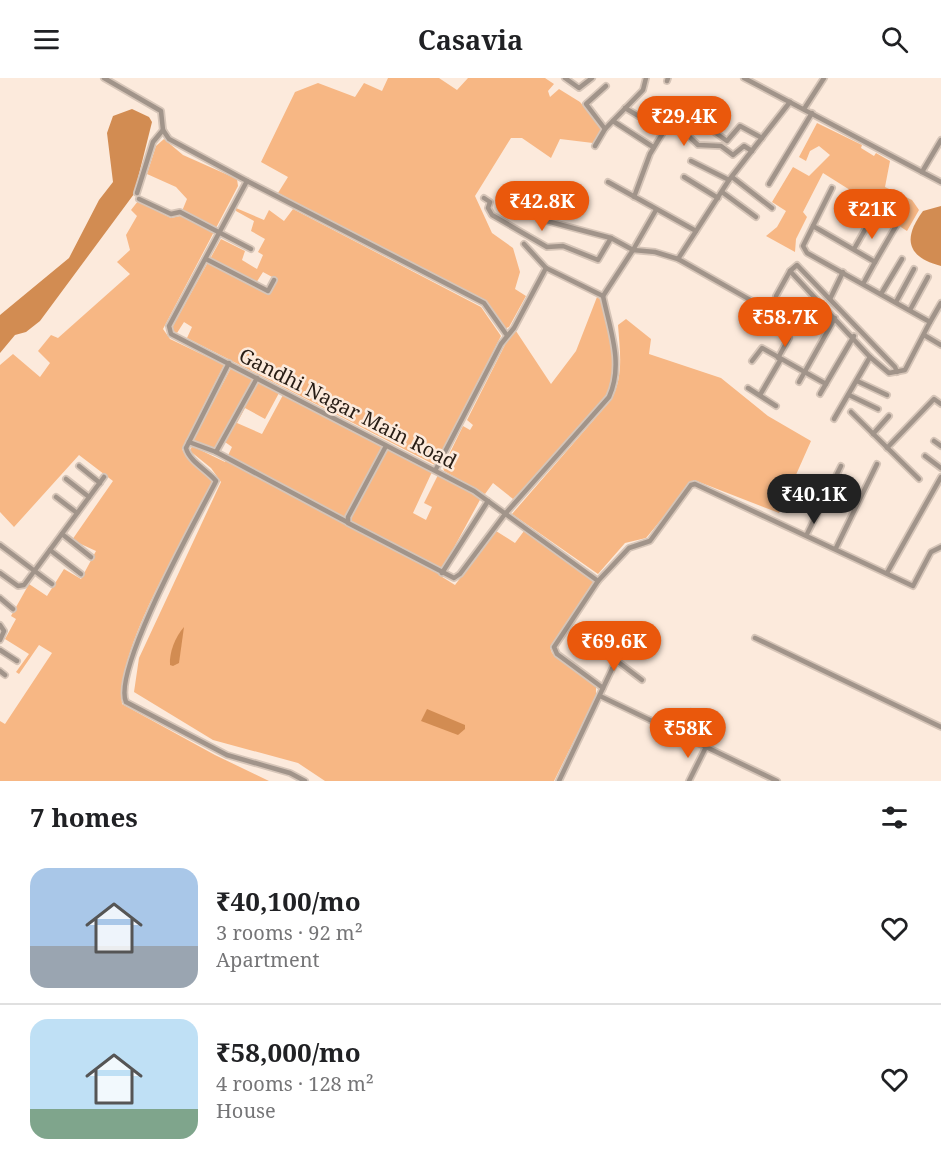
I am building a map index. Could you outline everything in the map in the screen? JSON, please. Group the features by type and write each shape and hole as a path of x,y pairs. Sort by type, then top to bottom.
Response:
{"street":[{"path":"104,78 161,111 163,130 169,139 178,145 484,303 507,334"},
{"path":"566,78 579,88 592,78"},
{"path":"595,146 605,129 643,90 646,78"},
{"path":"744,78 941,182"},
{"path":"804,109 824,78"},
{"path":"605,129 586,104 606,86"},
{"path":"678,260 730,178 790,102"},
{"path":"625,108 663,131 653,147 634,197"},
{"path":"752,151 744,146 734,155 720,146 698,145 676,124 682,111 687,111 724,140 729,141 740,126 762,138"},
{"path":"769,184 812,114"},
{"path":"613,122 653,147"},
{"path":"163,130 153,142 138,196 171,214 180,212 250,249"},
{"path":"720,146 724,140"},
{"path":"922,172 941,140"},
{"path":"691,161 730,178 772,208"},
{"path":"684,177 718,198"},
{"name":"Gandhi Nagar Main Road","path":"247,181 169,330 174,336 436,470 488,501 598,581"},
{"path":"608,182 696,231"},
{"path":"832,189 803,246 804,249 930,322"},
{"path":"722,192 756,217"},
{"path":"484,198 490,202 488,208 492,215 547,247 563,246 598,260 611,238"},
{"path":"189,442 216,452 450,578 460,574 506,514 609,397 616,381 615,347 603,296 656,210"},
{"path":"539,219 611,238 633,250 655,252 678,260 775,314 779,321"},
{"path":"854,249 870,221"},
{"path":"813,226 875,262"},
{"path":"863,284 896,226"},
{"path":"524,244 546,268 603,296"},
{"path":"206,259 268,291 274,280"},
{"path":"881,294 902,259"},
{"path":"776,296 790,272 797,265 895,367 897,372"},
{"path":"436,470 507,334 514,328 546,268"},
{"path":"896,302 914,269"},
{"path":"790,272 854,336 870,357 889,373 905,370 941,303"},
{"path":"830,299 843,272"},
{"path":"910,310 928,277"},
{"path":"799,382 837,319 845,314"},
{"path":"924,335 941,345"},
{"path":"820,394 854,336"},
{"path":"760,395 789,338"},
{"path":"752,361 762,348 826,384"},
{"path":"834,419 870,357"},
{"path":"229,363 189,442 187,452 216,481 151,610 127,673 124,696 126,702 227,755 304,781"},
{"path":"216,452 256,378"},
{"path":"857,381 887,395"},
{"path":"748,388 776,406"},
{"path":"849,394 878,409"},
{"path":"887,448 934,399 941,404"},
{"path":"850,412 919,479"},
{"path":"873,434 889,416"},
{"path":"934,441 941,446"},
{"path":"348,523 348,517 386,446"},
{"path":"925,456 941,468"},
{"path":"836,548 877,464"},
{"path":"79,466 100,483"},
{"path":"807,534 841,466"},
{"path":"0,574 21,586 104,477"},
{"path":"887,573 941,477"},
{"path":"66,479 89,497"},
{"path":"603,688 557,654 554,647 598,581 628,548 650,541 691,485 704,487 913,586 931,552 941,547"},
{"path":"56,497 77,513"},
{"path":"442,573 488,501"},
{"path":"62,534 91,557"},
{"path":"0,545 52,584"},
{"path":"50,550 81,574"},
{"path":"0,598 13,609"},
{"path":"0,625 4,631 0,640"},
{"path":"559,781 622,648 601,632"},
{"path":"755,638 941,728"},
{"path":"0,650 17,661"},
{"path":"595,650 617,661 642,680"},
{"path":"600,696 777,781"},
{"path":"679,734 691,712"},
{"path":"690,781 706,747"}],"shaded area":[{"path":"388,78 439,78 457,90 468,78 545,78 554,84 548,91 550,97 559,89 580,102 602,129 593,143 560,139 551,158 522,138 511,138 475,196 492,233 513,248 520,272 515,289 526,296 509,327 504,329 482,299 278,193 288,177 261,162 295,92 318,83 355,97 364,83 382,91"},
{"path":"132,109 149,117 152,122 134,194 40,321 26,332 15,335 0,353 0,315 69,258 99,200 113,182 107,133 113,116"},
{"path":"817,123 862,145 861,148 874,156 876,153 890,161 885,187 912,200 919,210 907,231 884,216 880,221 847,204 850,190 823,173 803,212 807,217 796,239 795,252 766,236 777,227 786,211 772,202 793,167 809,176 830,155 819,146 810,151 806,161 799,157"},
{"path":"164,139 183,155 237,179 238,186 163,329 170,339 224,365 182,449 213,482 141,622 123,680 122,704 215,755 269,781 0,781 0,721 5,724 52,653 39,645 19,674 16,672 29,654 5,639 16,619 11,616 29,584 47,596 64,569 81,579 96,551 72,540 113,481 79,455 14,527 0,512 0,365 13,354 40,377 50,363 38,351 51,335 58,338 130,274 117,262 130,250 126,235 137,216 131,210 138,201 171,218 180,216 187,199 176,187 147,174 156,146"},
{"path":"941,206 941,266 929,262 915,252 911,245 911,238 912,230 923,211"},
{"path":"236,208 264,220 269,210 284,221 293,209 481,307 501,336 435,465 187,338 192,327 184,322 177,333 173,331 173,326 208,262 265,291 274,278 263,272 256,283 210,259 221,239 245,251 242,260 257,269 263,255 258,252 265,239 251,231 254,221 236,211"},
{"path":"597,297 602,301 613,354 614,375 608,395 585,425 513,499 493,483 485,494 444,471 443,467 463,426 470,430 473,425 467,420 509,337 516,331 551,384 576,351"},
{"path":"626,319 651,339 649,354 721,378 768,416 811,441 779,513 694,480 646,538 625,543 598,574 512,514 611,400 619,373 618,325"},
{"path":"231,368 279,393 265,419 245,408 237,423 262,434 283,395 432,472 413,513 426,520 432,507 424,503 438,475 481,498 439,575 455,585 496,531 515,543 524,531 594,582 550,647 552,653 596,687 596,696 554,781 325,781 298,763 213,740 134,692 139,658 221,482 211,468 190,451 192,446 225,462 232,447 225,442 220,451 193,440"},
{"path":"184,627 179,663 173,666 170,665 172,650 175,640"},
{"path":"427,709 465,725 465,729 458,735 421,721"}]}
